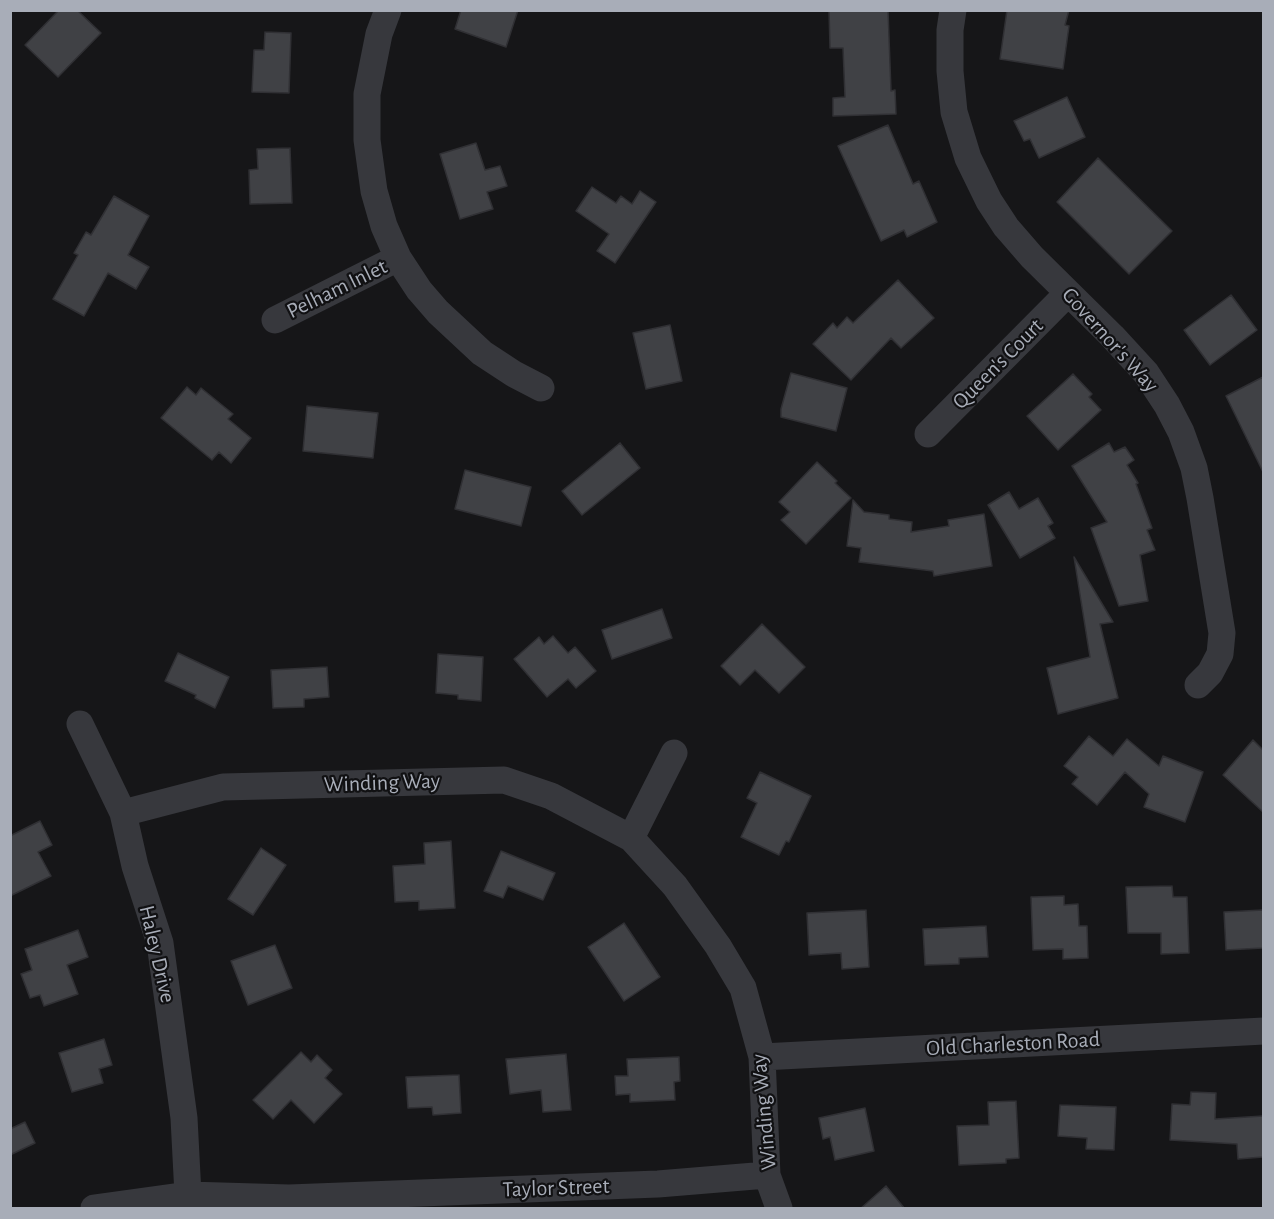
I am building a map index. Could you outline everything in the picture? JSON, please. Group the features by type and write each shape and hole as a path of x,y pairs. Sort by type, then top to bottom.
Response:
{"street":[{"path":"388,10 379,34 367,94 367,140 374,191 384,226 398,258 419,290 447,321 482,353 514,374 542,388"},
{"name":"Governor's Way","path":"953,10 950,30 950,71 954,112 968,158 989,201 1006,227 1032,257 1146,373 1181,432 1194,468 1222,633 1220,654 1210,673 1198,685"},
{"name":"Pelham Inlet","path":"275,320 398,258"},
{"name":"Queen's Court","path":"928,434 1068,293"},
{"name":"Haley Drive","path":"80,724 123,813 135,866 160,943 184,1118 188,1196"},
{"path":"631,838 674,753"},
{"name":"Winding Way","path":"123,813 223,787 504,780 551,796 631,838 675,886 718,946 742,988 762,1057 767,1175 779,1209"},
{"name":"Old Charleston Road","path":"762,1057 1263,1031"},
{"name":"Taylor Street","path":"94,1209 188,1196 399,1201 767,1175"}],"building":[{"path":"59,10 77,10 101,33 58,77 25,45"},
{"path":"461,10 518,10 506,47 455,29"},
{"path":"829,10 888,10 891,91 895,90 896,114 833,116 833,98 845,97 843,48 830,48"},
{"path":"1007,10 1069,10 1065,25 1069,26 1063,69 1000,59"},
{"path":"265,32 291,33 289,93 252,92 254,50 264,50"},
{"path":"1067,97 1085,137 1039,158 1030,139 1024,141 1014,121"},
{"path":"888,125 913,184 919,181 937,222 907,237 904,230 881,241 838,146"},
{"path":"476,143 485,170 500,166 507,186 487,192 493,209 460,219 440,154"},
{"path":"290,148 292,203 250,204 249,170 258,169 257,149"},
{"path":"1098,158 1172,231 1129,274 1057,202"},
{"path":"592,187 616,203 621,196 632,204 640,191 656,202 615,263 597,251 609,234 576,211"},
{"path":"114,196 149,216 128,255 149,267 136,289 108,273 84,316 53,299 78,255 74,253 86,232 91,235"},
{"path":"898,280 934,318 901,348 891,338 851,380 813,344 833,323 837,328 847,317 853,323"},
{"path":"1231,295 1257,330 1210,365 1184,330"},
{"path":"670,325 682,381 646,389 633,333"},
{"path":"791,373 847,388 836,431 781,417"},
{"path":"1073,374 1092,394 1089,397 1101,410 1058,450 1027,416"},
{"path":"1263,377 1263,472 1226,396"},
{"path":"187,387 196,395 201,388 233,414 228,419 251,438 231,463 219,452 212,460 161,418"},
{"path":"307,406 378,413 373,458 303,451"},
{"path":"620,443 640,468 582,515 562,491"},
{"path":"1109,443 1114,452 1125,447 1134,460 1127,465 1138,483 1136,484 1152,528 1147,530 1155,550 1140,555 1148,601 1119,606 1091,528 1107,522 1072,466"},
{"path":"817,462 851,498 806,544 781,520 790,512 779,502"},
{"path":"465,470 531,487 521,526 455,509"},
{"path":"1009,492 1019,509 1038,498 1053,523 1048,526 1055,538 1020,558 988,505"},
{"path":"853,500 864,512 889,515 889,519 912,522 911,532 949,526 948,520 984,514 992,566 934,576 933,571 859,562 861,548 847,546"},
{"path":"1074,557 1113,622 1100,624 1118,698 1058,714 1047,668 1090,657"},
{"path":"662,609 672,638 612,659 602,630"},
{"path":"762,624 805,667 779,693 755,670 740,685 721,666"},
{"path":"553,636 568,653 575,647 596,671 576,688 568,679 547,697 514,659 539,637 544,644"},
{"path":"178,653 229,677 215,708 195,698 196,695 165,681"},
{"path":"438,654 483,657 481,701 458,699 458,695 436,693"},
{"path":"327,667 329,697 304,699 304,707 273,708 271,670"},
{"path":"1089,736 1113,756 1127,739 1159,766 1163,756 1203,772 1185,822 1144,807 1149,794 1125,772 1097,805 1072,784 1078,777 1064,766"},
{"path":"1253,740 1263,750 1263,812 1223,775"},
{"path":"760,772 811,796 789,842 786,841 779,855 741,837 757,803 747,798"},
{"path":"40,821 52,845 38,852 51,876 10,896 10,836"},
{"path":"451,841 455,908 419,910 419,901 395,902 393,866 425,864 424,843"},
{"path":"261,848 286,865 253,915 228,899"},
{"path":"501,851 555,873 543,900 508,886 503,898 484,891"},
{"path":"1172,886 1173,897 1187,897 1189,953 1161,954 1161,933 1128,933 1126,887"},
{"path":"1064,896 1064,905 1078,904 1079,926 1087,926 1088,958 1063,959 1063,949 1033,950 1031,897"},
{"path":"866,910 869,967 842,969 841,953 809,955 807,913"},
{"path":"1263,910 1263,948 1226,950 1224,912"},
{"path":"624,923 660,977 624,1001 588,947"},
{"path":"986,926 988,957 959,958 959,964 925,965 923,929"},
{"path":"78,930 88,957 67,965 78,994 44,1006 40,995 30,998 21,974 32,970 25,949"},
{"path":"275,945 292,988 248,1005 231,961"},
{"path":"104,1039 112,1065 99,1069 103,1083 72,1092 59,1053"},
{"path":"301,1052 311,1062 317,1055 332,1070 325,1078 342,1094 314,1123 291,1100 273,1119 253,1100"},
{"path":"566,1054 571,1110 543,1112 541,1090 510,1094 506,1059"},
{"path":"679,1057 680,1081 674,1082 675,1100 630,1102 630,1094 616,1095 615,1076 628,1076 627,1059"},
{"path":"459,1075 461,1113 433,1115 432,1107 408,1108 406,1077"},
{"path":"1191,1092 1216,1093 1215,1119 1263,1116 1263,1157 1238,1159 1237,1144 1170,1140 1172,1104 1190,1105"},
{"path":"1016,1101 1019,1158 1006,1159 1006,1163 959,1165 957,1126 989,1125 988,1102"},
{"path":"1060,1105 1116,1107 1114,1150 1086,1149 1087,1138 1058,1136"},
{"path":"865,1108 874,1151 835,1160 830,1137 823,1139 819,1118"},
{"path":"25,1122 35,1143 10,1155 10,1129"},
{"path":"886,1186 905,1209 860,1209"}]}
